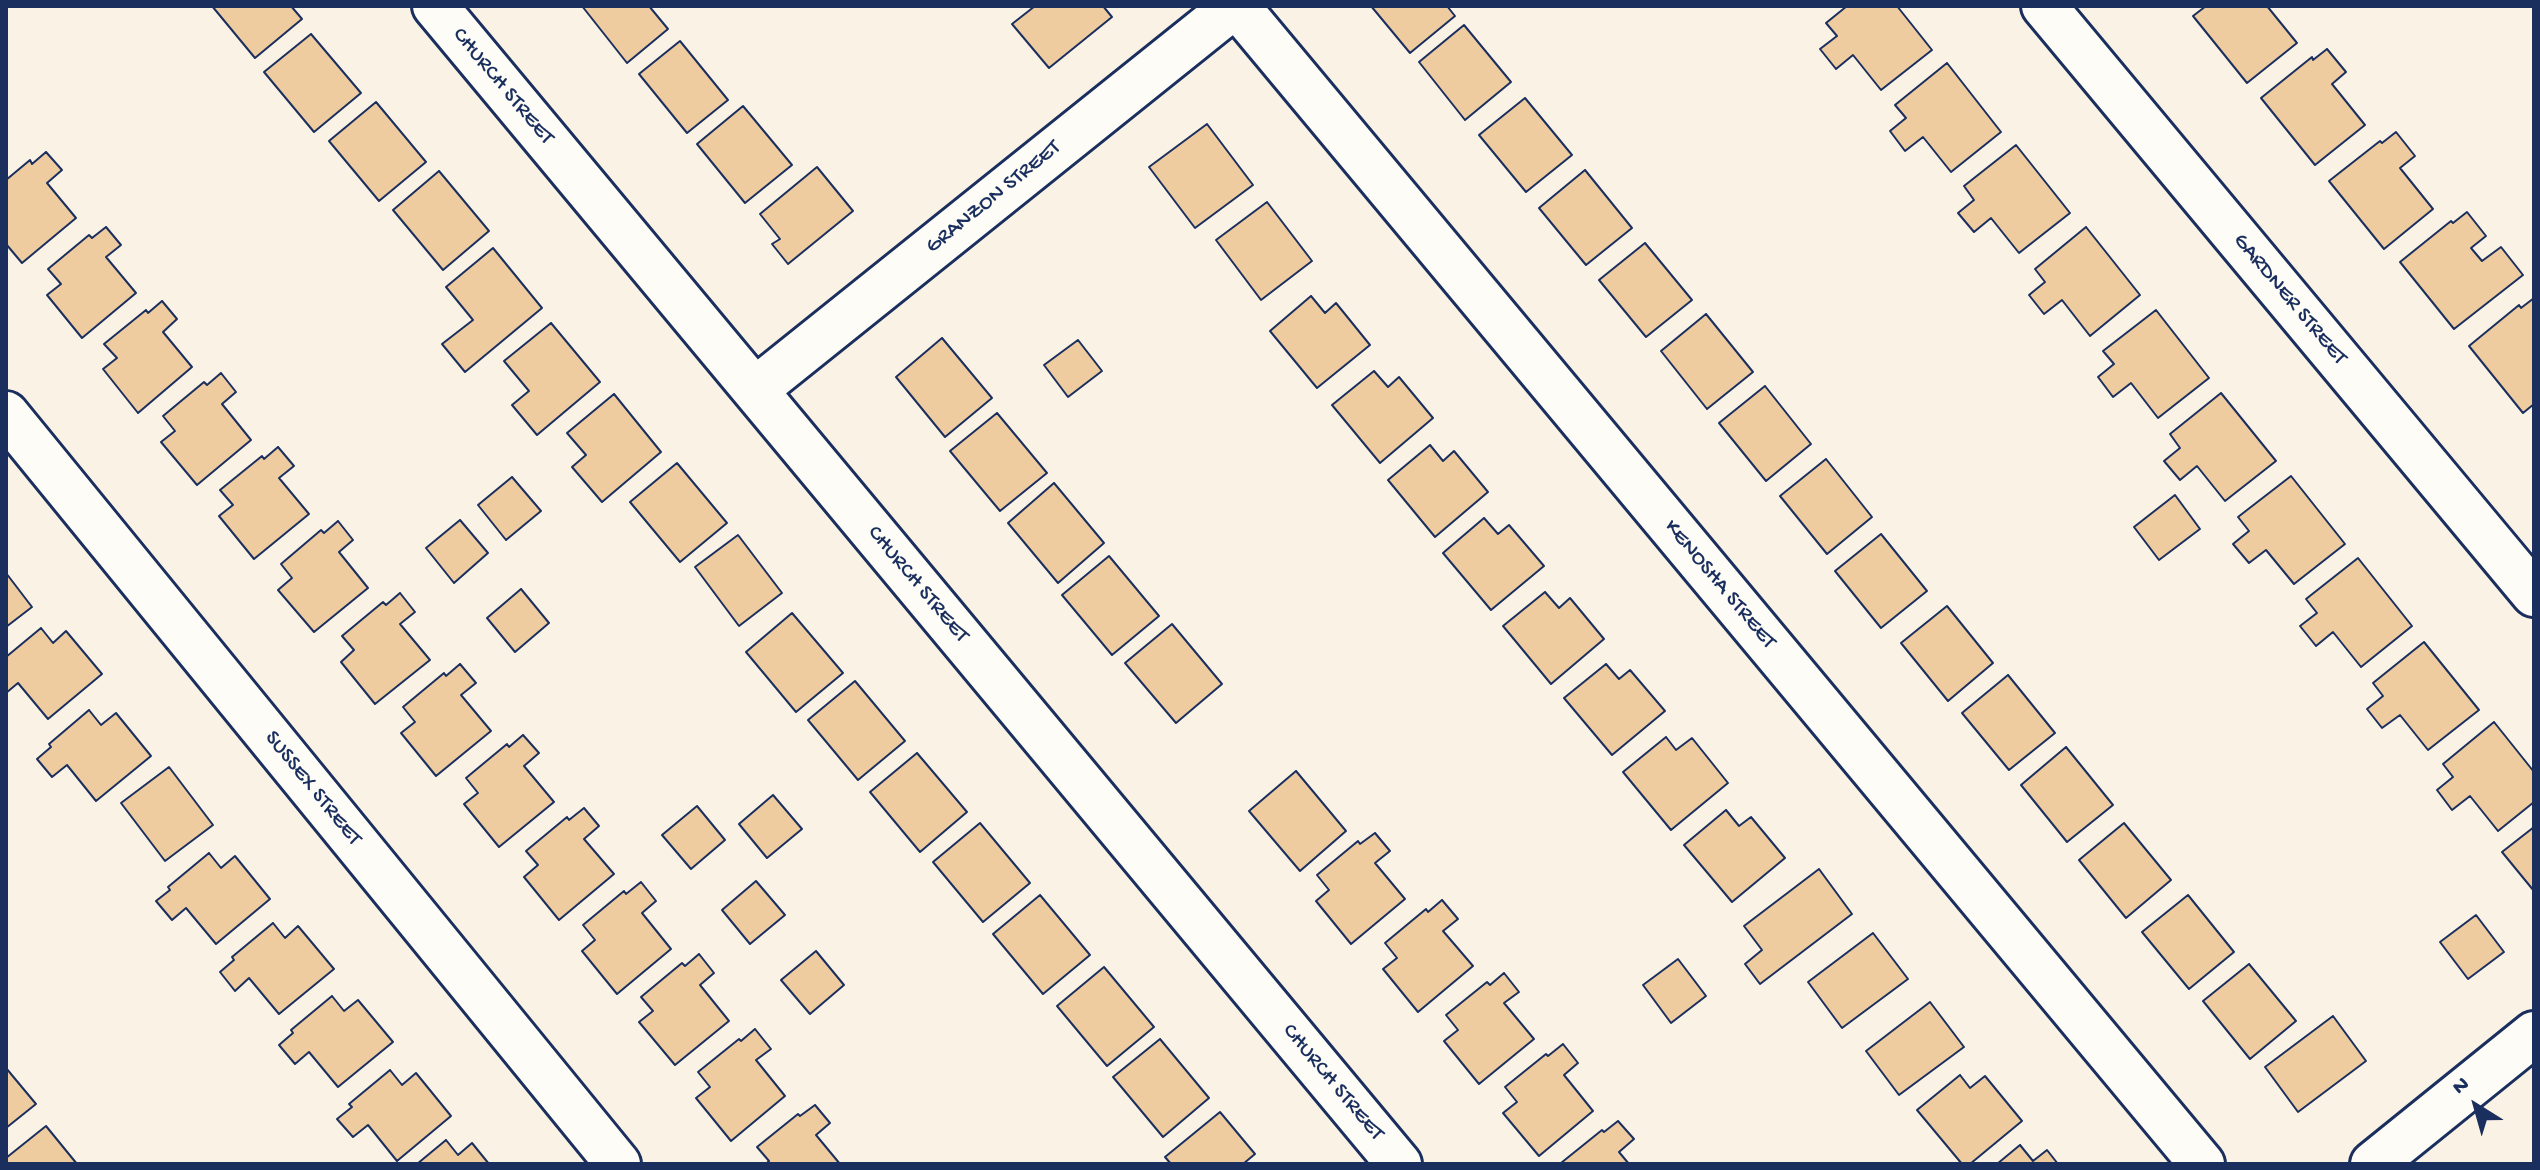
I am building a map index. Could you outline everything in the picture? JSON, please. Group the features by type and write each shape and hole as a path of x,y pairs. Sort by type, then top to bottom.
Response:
{"street":[{"name":"CHURCH STREET","path":"435,6 1399,1164"},
{"name":"GRANZON STREET","path":"755,390 1236,6"},
{"name":"KENOSHA STREET","path":"1236,6 2202,1164"},
{"name":"GARDNER STREET","path":"2044,6 2534,594"},
{"name":"SUSSEX STREET","path":"6,414 618,1164"},
{"path":"2373,1164 2534,1034"}],"building":[{"path":"212,6 291,6 302,19 255,58"},
{"path":"582,6 649,6 668,29 627,63"},
{"path":"1035,6 1103,6 1112,17 1049,68 1012,24"},
{"path":"1371,6 1447,6 1455,16 1410,53"},
{"path":"1847,6 1897,6 1932,50 1881,90 1853,55 1836,69 1820,49 1837,36 1826,23"},
{"path":"2206,6 2267,6 2297,43 2247,83 2193,16"},
{"path":"1464,25 1511,82 1465,120 1419,62"},
{"path":"311,34 361,93 314,132 264,72"},
{"path":"680,41 728,100 687,133 639,74"},
{"path":"2327,49 2346,72 2332,84 2365,125 2315,165 2261,98 2312,57 2313,60"},
{"path":"1947,63 2001,132 1951,172 1923,137 1905,151 1890,131 1906,118 1895,105"},
{"path":"1525,98 1572,155 1526,192 1479,135"},
{"path":"376,102 426,162 379,201 329,141"},
{"path":"743,106 792,165 745,203 697,144"},
{"path":"1207,124 1253,185 1195,228 1149,167"},
{"path":"2396,132 2415,156 2400,168 2433,209 2384,249 2329,181"},
{"path":"2016,145 2070,213 2019,253 1991,218 1974,232 1958,213 1974,200 1964,186"},
{"path":"46,152 62,170 47,183 76,218 22,263 6,244 6,180 30,160 32,164"},
{"path":"817,167 853,211 788,264 772,244 780,239 760,214"},
{"path":"1585,170 1632,228 1586,265 1539,208"},
{"path":"439,171 489,231 443,270 393,210"},
{"path":"1267,202 1312,261 1261,300 1216,240"},
{"path":"2467,212 2486,236 2471,248 2482,261 2501,247 2523,275 2454,329 2400,262"},
{"path":"106,227 121,245 106,257 136,293 82,338 47,295 61,284 48,269 89,235 92,238"},
{"path":"2086,227 2140,295 2090,336 2062,300 2044,314 2029,295 2045,282 2035,269"},
{"path":"1645,243 1692,300 1646,337 1599,280"},
{"path":"493,248 542,308 465,372 442,344 473,320 446,287"},
{"path":"1311,296 1325,313 1336,303 1370,345 1317,388 1270,331"},
{"path":"2534,298 2534,404 2523,413 2469,346 2519,305 2521,308"},
{"path":"162,301 177,319 163,332 192,367 138,413 103,369 117,358 104,344"},
{"path":"2156,310 2209,378 2158,418 2131,383 2113,397 2098,377 2114,364 2103,351"},
{"path":"1706,314 1753,372 1707,409 1661,351"},
{"path":"551,323 600,382 537,435 512,405 529,391 504,361"},
{"path":"942,338 992,398 945,437 896,377"},
{"path":"1078,340 1102,371 1068,397 1044,365"},
{"path":"1374,371 1388,387 1399,377 1433,418 1380,463 1332,405"},
{"path":"221,373 236,392 222,404 251,440 197,485 161,442 175,431 163,416 204,382 207,385"},
{"path":"1765,386 1811,444 1766,481 1719,423"},
{"path":"2221,393 2276,461 2225,501 2197,466 2180,480 2164,461 2180,448 2170,434"},
{"path":"614,394 661,452 602,502 572,467 586,455 567,433"},
{"path":"997,413 1047,473 1000,511 950,451"},
{"path":"1430,445 1443,461 1454,451 1488,492 1435,537 1388,480"},
{"path":"278,447 294,466 279,478 309,514 254,559 219,516 233,505 220,490"},
{"path":"1826,459 1872,517 1827,554 1780,496"},
{"path":"677,463 727,523 680,562 630,502"},
{"path":"2291,476 2345,544 2294,584 2266,550 2249,563 2233,544 2249,531 2238,517"},
{"path":"512,477 541,511 506,540 478,505"},
{"path":"1054,483 1104,543 1058,583 1008,523"},
{"path":"2175,495 2200,529 2159,560 2134,527"},
{"path":"1484,518 1498,534 1509,525 1544,566 1491,610 1443,553"},
{"path":"460,520 488,553 454,583 426,548"},
{"path":"338,521 353,540 339,552 368,588 314,632 278,590 292,578 281,564 321,530 324,533"},
{"path":"1881,534 1927,591 1881,628 1835,571"},
{"path":"738,535 782,593 739,626 695,567"},
{"path":"1109,556 1159,616 1112,655 1062,595"},
{"path":"2358,558 2412,626 2361,667 2333,632 2316,646 2300,626 2317,613 2306,599"},
{"path":"6,573 32,607 6,627"},
{"path":"521,589 549,623 515,652 487,618"},
{"path":"1545,592 1559,608 1570,598 1604,639 1551,684 1503,626"},
{"path":"400,593 415,612 400,624 430,660 375,704 341,662 354,650 342,636 383,602 386,605"},
{"path":"1947,606 1993,663 1948,701 1901,643"},
{"path":"792,613 843,673 796,712 746,652"},
{"path":"1172,624 1222,684 1176,723 1125,663"},
{"path":"41,628 53,643 66,631 102,674 48,719 18,683 6,693 6,657"},
{"path":"2424,642 2479,710 2428,750 2400,715 2382,728 2367,709 2383,696 2373,683"},
{"path":"460,664 476,683 461,695 491,731 436,776 401,733 415,722 403,707 444,673 446,676"},
{"path":"1606,664 1619,679 1630,670 1665,711 1612,755 1564,698"},
{"path":"2008,675 2055,733 2009,770 1962,713"},
{"path":"855,681 905,741 858,780 808,720"},
{"path":"89,710 101,725 116,713 151,756 96,801 67,765 52,777 37,759 51,747 49,744"},
{"path":"2494,722 2534,772 2534,802 2498,831 2470,796 2452,810 2437,790 2453,777 2443,764"},
{"path":"523,735 539,753 524,766 554,802 499,847 464,804 478,793 466,778 507,744 509,747"},
{"path":"1666,737 1676,750 1692,738 1728,783 1671,830 1623,772"},
{"path":"2066,747 2113,805 2067,842 2021,785"},
{"path":"917,753 967,812 920,852 870,792"},
{"path":"169,767 213,825 165,861 121,803"},
{"path":"1296,771 1346,831 1300,871 1249,811"},
{"path":"773,795 802,829 767,858 739,824"},
{"path":"697,806 725,840 691,869 662,835"},
{"path":"584,808 599,826 584,839 614,874 559,920 524,877 538,865 526,851 567,817 569,820"},
{"path":"1726,810 1739,826 1751,817 1785,858 1732,902 1684,845"},
{"path":"980,823 1030,883 983,922 933,862"},
{"path":"2124,823 2171,880 2126,918 2079,860"},
{"path":"2534,827 2534,891 2502,852"},
{"path":"1375,833 1390,851 1375,863 1405,899 1351,944 1316,901 1329,890 1317,875 1358,841 1360,844"},
{"path":"209,853 221,868 235,856 270,899 216,944 186,908 172,920 156,901"},
{"path":"1819,869 1852,914 1760,984 1745,964 1762,950 1744,926"},
{"path":"756,881 785,915 750,944 722,910"},
{"path":"641,882 656,901 642,913 671,949 617,994 582,951 595,940 583,925 624,891 626,894"},
{"path":"1040,895 1090,955 1043,994 993,934"},
{"path":"2188,895 2234,952 2189,989 2142,932"},
{"path":"1442,900 1458,919 1443,931 1473,966 1418,1012 1383,969 1397,958 1385,943 1426,909 1428,912"},
{"path":"2476,915 2504,952 2468,979 2440,942"},
{"path":"273,923 285,938 298,926 334,969 279,1014 249,978 235,991 220,972 234,960 232,957"},
{"path":"1873,933 1908,979 1842,1028 1808,982"},
{"path":"816,951 844,985 810,1014 781,980"},
{"path":"699,954 714,973 700,985 729,1021 675,1065 639,1022 653,1011 641,997 682,963 685,966"},
{"path":"1678,959 1706,996 1671,1023 1643,985"},
{"path":"2249,964 2296,1021 2250,1059 2203,1001"},
{"path":"1104,967 1154,1027 1107,1066 1057,1006"},
{"path":"1504,973 1519,992 1504,1003 1534,1039 1479,1084 1444,1041 1458,1030 1446,1015 1487,982 1490,985"},
{"path":"332,996 344,1011 358,1000 393,1042 338,1087 309,1052 295,1064 279,1045 293,1033 291,1030"},
{"path":"1930,1002 1964,1047 1899,1095 1866,1051"},
{"path":"2333,1016 2366,1061 2298,1112 2265,1067"},
{"path":"755,1029 771,1049 756,1060 785,1096 731,1141 696,1098 710,1087 698,1072"},
{"path":"1160,1039 1209,1098 1163,1137 1113,1077"},
{"path":"1563,1044 1578,1063 1564,1075 1593,1111 1539,1156 1503,1113 1517,1102 1505,1087"},
{"path":"6,1068 36,1104 6,1128"},
{"path":"390,1070 402,1085 416,1073 451,1116 397,1161 368,1125 353,1137 337,1119 352,1107 349,1104"},
{"path":"1960,1075 1970,1088 1985,1076 2022,1121 1970,1164 1962,1164 1917,1110"},
{"path":"815,1105 830,1123 816,1135 840,1164 766,1164 769,1161 757,1147 798,1114 800,1116"},
{"path":"1220,1112 1255,1154 1243,1164 1171,1164 1165,1157"},
{"path":"1618,1121 1634,1139 1619,1152 1629,1164 1561,1163 1602,1130 1604,1132"},
{"path":"46,1126 77,1164 6,1164 6,1158"},
{"path":"446,1140 458,1155 472,1143 489,1164 417,1164"},
{"path":"2020,1145 2033,1161 2047,1150 2058,1164 1997,1164"}]}
